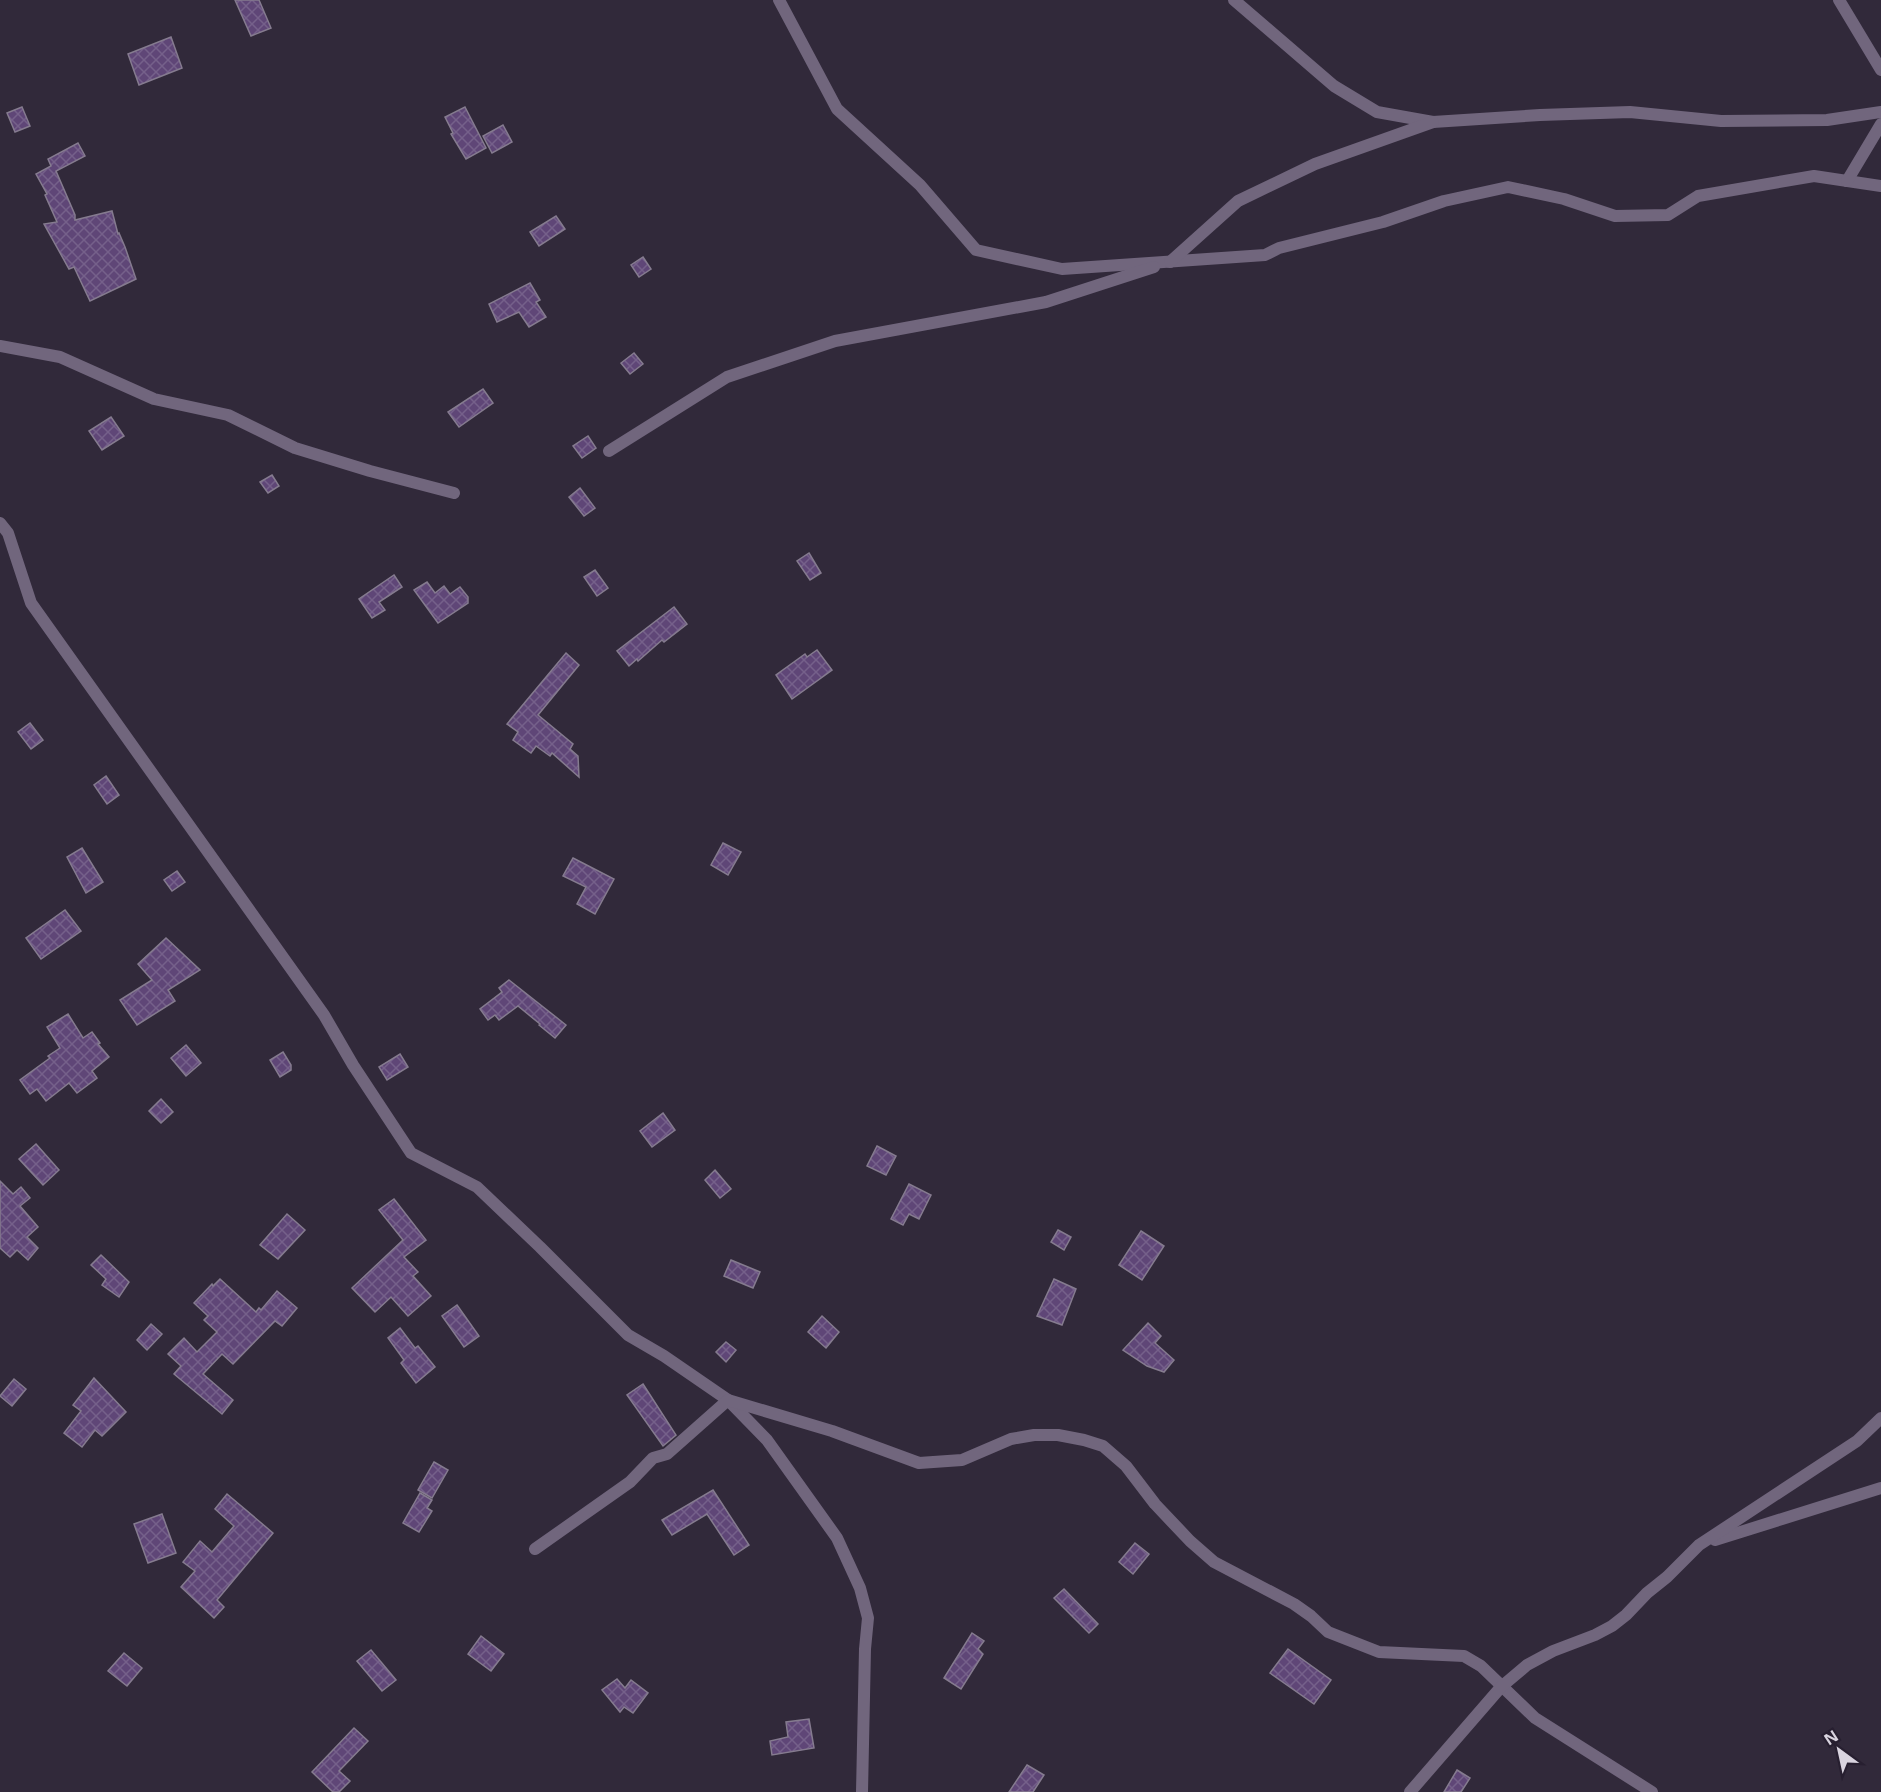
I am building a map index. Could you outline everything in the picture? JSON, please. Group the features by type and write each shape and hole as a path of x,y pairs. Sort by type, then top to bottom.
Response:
{"street":[{"path":"779,0 837,109 920,185 976,250 1062,269 1265,255 1279,248 1383,222 1444,201 1508,187 1564,199 1615,216 1626,216 1668,215 1698,196 1814,176 1881,186"},
{"path":"1234,0 1334,86 1377,112 1433,122 1630,111 1721,121 1827,120 1881,112"},
{"path":"1839,0 1881,70"},
{"path":"609,451 727,377 835,341 1046,302 1172,261 1238,201 1315,164 1433,122"},
{"path":"1847,181 1881,124"},
{"path":"0,346 60,357 154,399 228,415 295,448 454,493"},
{"path":"0,523 8,533 31,603 324,1015 353,1065 411,1153 477,1187 628,1335 664,1356 728,1400 767,1440 837,1538 860,1588 868,1618 862,1792"},
{"path":"535,1549 630,1482 653,1458 667,1454 728,1400"},
{"path":"728,1400 832,1431 919,1463 962,1460 1011,1438 1034,1435 1058,1435 1103,1446 1126,1466 1155,1504 1190,1541 1214,1562 1294,1604 1328,1632 1379,1652 1464,1656 1481,1666 1535,1718 1653,1792"},
{"path":"1410,1792 1501,1687 1527,1665 1553,1651 1612,1626 1699,1545 1857,1441 1881,1418"},
{"path":"1699,1545 1881,1488"}],"building":[{"path":"235,0 259,0 271,28 251,36"},
{"path":"171,37 182,68 139,85 128,54"},
{"path":"22,107 30,126 15,132 7,113"},
{"path":"465,107 486,148 466,159 451,134 453,133 445,117"},
{"path":"503,125 512,142 492,153 483,136"},
{"path":"78,143 85,156 56,171 75,215 75,220 112,211 118,234 136,279 90,301 74,267 69,269 44,224 57,222 45,195 47,194 36,174 51,166 48,159"},
{"path":"556,216 565,229 539,246 530,232"},
{"path":"643,257 651,269 639,277 631,265"},
{"path":"530,283 540,300 536,302 546,317 529,327 519,312 497,322 489,304"},
{"path":"634,353 643,364 630,374 621,363"},
{"path":"483,389 493,403 459,427 448,412"},
{"path":"111,417 124,436 102,450 89,431"},
{"path":"588,436 596,448 582,458 573,446"},
{"path":"272,475 279,486 268,493 260,482"},
{"path":"580,488 595,508 584,516 569,497"},
{"path":"809,553 821,573 810,580 797,561"},
{"path":"595,570 608,588 597,596 584,577"},
{"path":"394,575 402,587 379,602 385,610 372,618 359,599"},
{"path":"427,582 435,593 444,586 450,594 460,587 468,597 468,603 438,623 414,590"},
{"path":"674,607 687,624 629,666 617,651"},
{"path":"817,650 832,670 792,699 776,675 805,654 807,657"},
{"path":"566,653 579,665 538,715 573,744 570,749 578,756 579,777 552,753 550,756 536,746 531,753 513,740 518,732 507,724"},
{"path":"30,723 43,740 31,749 18,732"},
{"path":"106,776 119,795 107,804 94,785"},
{"path":"723,843 741,852 728,875 711,865"},
{"path":"82,848 103,882 86,893 67,857"},
{"path":"573,858 614,879 595,914 577,904 586,887 563,876"},
{"path":"177,871 185,882 172,891 164,880"},
{"path":"65,910 81,931 41,959 26,938"},
{"path":"166,938 200,970 168,990 175,1001 137,1025 120,1000 152,980 138,964"},
{"path":"509,980 566,1025 555,1038 518,1006 499,1020 495,1015 488,1020 480,1009 502,992 499,988"},
{"path":"68,1014 83,1038 92,1032 109,1057 92,1071 97,1078 77,1093 69,1083 46,1101 37,1089 30,1094 20,1080 60,1048 47,1027"},
{"path":"186,1045 201,1063 186,1076 171,1058"},
{"path":"283,1052 291,1065 291,1070 280,1077 270,1060"},
{"path":"400,1054 408,1067 387,1080 379,1067"},
{"path":"161,1099 173,1112 161,1123 149,1111"},
{"path":"663,1113 675,1130 652,1147 640,1131"},
{"path":"36,1144 59,1170 43,1185 19,1159"},
{"path":"877,1146 896,1156 886,1175 867,1166"},
{"path":"715,1170 731,1189 720,1198 705,1180"},
{"path":"0,1181 13,1194 21,1187 30,1198 20,1206 38,1227 27,1237 38,1248 28,1260 17,1250 10,1257 0,1248"},
{"path":"909,1184 931,1195 919,1219 909,1214 903,1225 891,1219"},
{"path":"394,1199 426,1240 404,1257 418,1272 413,1276 431,1296 408,1316 391,1297 375,1312 352,1288 403,1240 379,1210"},
{"path":"287,1214 305,1230 278,1259 260,1245"},
{"path":"1058,1230 1071,1237 1064,1250 1051,1242"},
{"path":"1141,1231 1164,1246 1142,1280 1119,1265"},
{"path":"101,1255 129,1282 119,1297 102,1285 106,1279 91,1265"},
{"path":"731,1260 760,1272 753,1288 724,1276"},
{"path":"220,1279 256,1312 259,1308 261,1310 277,1291 297,1308 282,1326 275,1321 233,1364 222,1354 203,1374 233,1400 222,1414 174,1374 181,1366 168,1354 184,1338 197,1352 217,1332 204,1320 208,1316 194,1303"},
{"path":"1054,1279 1076,1289 1062,1325 1037,1316"},
{"path":"457,1305 479,1336 464,1347 442,1316"},
{"path":"822,1316 839,1332 826,1348 808,1332"},
{"path":"1148,1323 1161,1336 1155,1343 1174,1360 1164,1372 1147,1366 1123,1350"},
{"path":"151,1324 162,1334 147,1350 137,1340"},
{"path":"400,1328 415,1348 418,1346 435,1367 416,1383 401,1363 404,1360 388,1338"},
{"path":"726,1342 736,1350 726,1362 716,1352"},
{"path":"94,1378 126,1412 102,1436 95,1430 82,1447 64,1433 81,1411 73,1405"},
{"path":"14,1379 26,1389 12,1406 0,1396"},
{"path":"643,1384 676,1435 663,1446 627,1395"},
{"path":"434,1462 448,1470 432,1498 418,1490"},
{"path":"713,1490 749,1545 734,1555 707,1514 672,1535 662,1520"},
{"path":"420,1493 432,1500 427,1508 432,1511 419,1532 403,1523"},
{"path":"227,1494 273,1533 217,1600 224,1607 214,1618 181,1587 195,1571 183,1562 200,1541 212,1552 234,1526 215,1509"},
{"path":"162,1514 176,1553 148,1563 134,1524"},
{"path":"1135,1543 1149,1554 1133,1574 1119,1562"},
{"path":"1064,1589 1098,1624 1089,1633 1054,1598"},
{"path":"972,1633 984,1641 978,1649 983,1654 961,1689 944,1678"},
{"path":"481,1636 504,1654 491,1671 468,1654"},
{"path":"1288,1649 1331,1680 1314,1704 1270,1673"},
{"path":"371,1650 396,1680 382,1691 357,1661"},
{"path":"124,1653 142,1668 127,1686 108,1671"},
{"path":"617,1679 625,1688 631,1680 648,1693 633,1713 624,1707 620,1712 602,1690"},
{"path":"809,1719 814,1748 772,1755 770,1741 788,1737 786,1722"},
{"path":"354,1728 368,1741 339,1771 350,1781 339,1792 333,1792 312,1772"},
{"path":"1027,1765 1044,1775 1033,1792 1009,1792"},
{"path":"1457,1770 1470,1778 1461,1792 1444,1792"}]}
